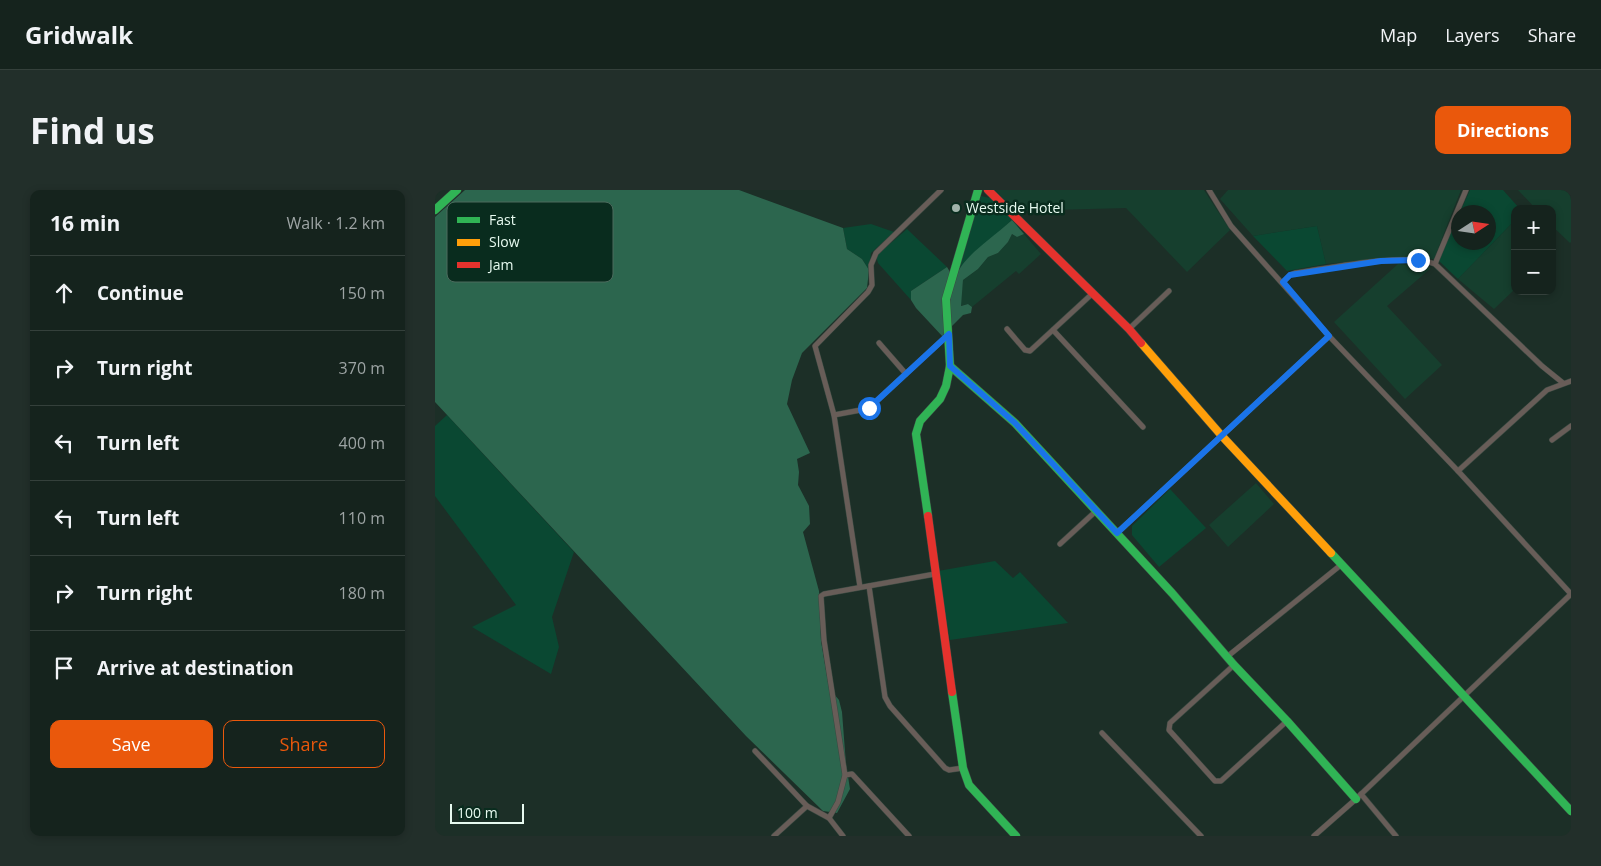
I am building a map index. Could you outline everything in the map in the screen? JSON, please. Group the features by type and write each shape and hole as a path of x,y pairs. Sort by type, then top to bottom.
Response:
{"main road":[{"path":"435,210 457,190"},
{"path":"978,190 946,299 950,366 943,393 920,421 916,434 963,768 969,785 1016,836"},
{"path":"988,190 1129,329 1221,435 1571,811"},
{"path":"950,366 1015,423 1117,533 1234,665 1359,796"}],"street":[{"path":"860,587 834,415 815,344 868,292 871,285 871,264 876,253 941,190"},
{"path":"1209,190 1231,226 1283,282 1329,336 1458,471 1571,594 1359,796 1314,836"},
{"path":"1435,264 1467,190"},
{"path":"1283,282 1295,273 1381,261 1428,261 1435,264 1542,366 1563,383"},
{"path":"1129,329 1169,291"},
{"path":"1007,329 1025,350 1030,351 1093,293"},
{"path":"1053,330 1143,426"},
{"path":"834,415 869,408 949,334"},
{"path":"1117,533 1329,336"},
{"path":"879,343 905,374"},
{"path":"1458,471 1547,390 1571,381"},
{"path":"1552,440 1571,426"},
{"path":"1059,544 1096,511"},
{"path":"1228,656 1342,564"},
{"path":"829,818 838,802 845,775 823,640 821,596 935,574"},
{"path":"869,586 885,697 890,706 945,768 949,770 963,768"},
{"path":"1234,665 1170,723 1169,726 1169,730 1215,781 1221,781 1287,720"},
{"path":"1102,733 1201,836"},
{"path":"755,751 807,806 829,818 843,836"},
{"path":"845,775 852,774 909,836"},
{"path":"1359,796 1396,836"},
{"path":"774,836 807,806"}],"shaded area":[{"path":"465,190 739,190 843,228 847,249 862,259 869,270 867,288 802,353 792,380 787,404 810,453 797,459 798,485 809,506 810,524 803,532 819,591 821,641 829,688 839,700 842,712 850,789 837,813 823,811 746,736 435,402 435,217 447,206 447,282 613,282 613,202 452,202"},
{"path":"995,190 1204,190 1230,230 1187,272 1126,208 1015,211"},
{"path":"1228,190 1461,190 1455,205 1451,205 1451,216 1434,259 1355,261 1326,264 1317,226 1253,236 1220,199"},
{"path":"1470,190 1503,190 1516,205 1511,205 1511,224 1496,240 1496,205 1463,205"},
{"path":"1518,190 1571,190 1571,242 1556,230 1556,205 1532,205"},
{"path":"981,196 990,198 1012,220 957,271"},
{"path":"1012,220 1024,234 1017,237 1012,234 1008,242 998,253 988,257 978,269 963,280 961,306 968,304 972,307 971,313 963,315 952,326 950,305 956,275 973,253"},
{"path":"871,224 894,232 871,253 869,270 862,259 847,249 843,228"},
{"path":"1511,224 1511,293 1494,309 1458,279 1486,250 1496,250 1496,240"},
{"path":"1317,226 1326,264 1287,271 1253,236"},
{"path":"907,229 947,267 911,291 911,300 878,263 876,256"},
{"path":"1451,233 1451,250 1486,250 1458,279 1439,261"},
{"path":"1012,234 1017,237 1024,234 1041,254 1019,274 1016,271 972,307 968,304 960,306 963,280 978,269 988,257 998,253 1008,242"},
{"path":"1398,264 1427,266 1431,268 1387,306 1442,365 1405,399 1334,322"},
{"path":"947,267 950,272 942,301 947,333 943,337 916,308 911,300 911,291"},
{"path":"447,415 574,552 552,617 559,647 551,674 472,627 516,605 435,496 435,426"},
{"path":"1256,483 1274,504 1228,547 1209,525"},
{"path":"1170,489 1206,528 1159,567 1132,535 1132,526"},
{"path":"995,561 1013,578 1020,572 1068,623 950,640 938,571"}],"traffic: fast":[{"path":"435,210 457,190"},
{"path":"928,516 916,434 920,421 940,399 946,386 950,366 946,299 978,190"},
{"path":"950,366 1015,423 1172,593 1234,665 1356,799"},
{"path":"1331,553 1571,811"},
{"path":"952,692 963,768 969,785 1016,836"}],"traffic: slow":[{"path":"1141,343 1221,435 1331,553"}],"traffic: jam":[{"path":"988,190 1141,343"},
{"path":"928,516 952,692"}],"place":[{"name":"Westside Hotel","path":"956,208"}],"route":[{"path":"869,408 949,334 950,366 1015,423 1117,533 1329,336 1283,282 1290,275 1381,261 1418,260"}]}
